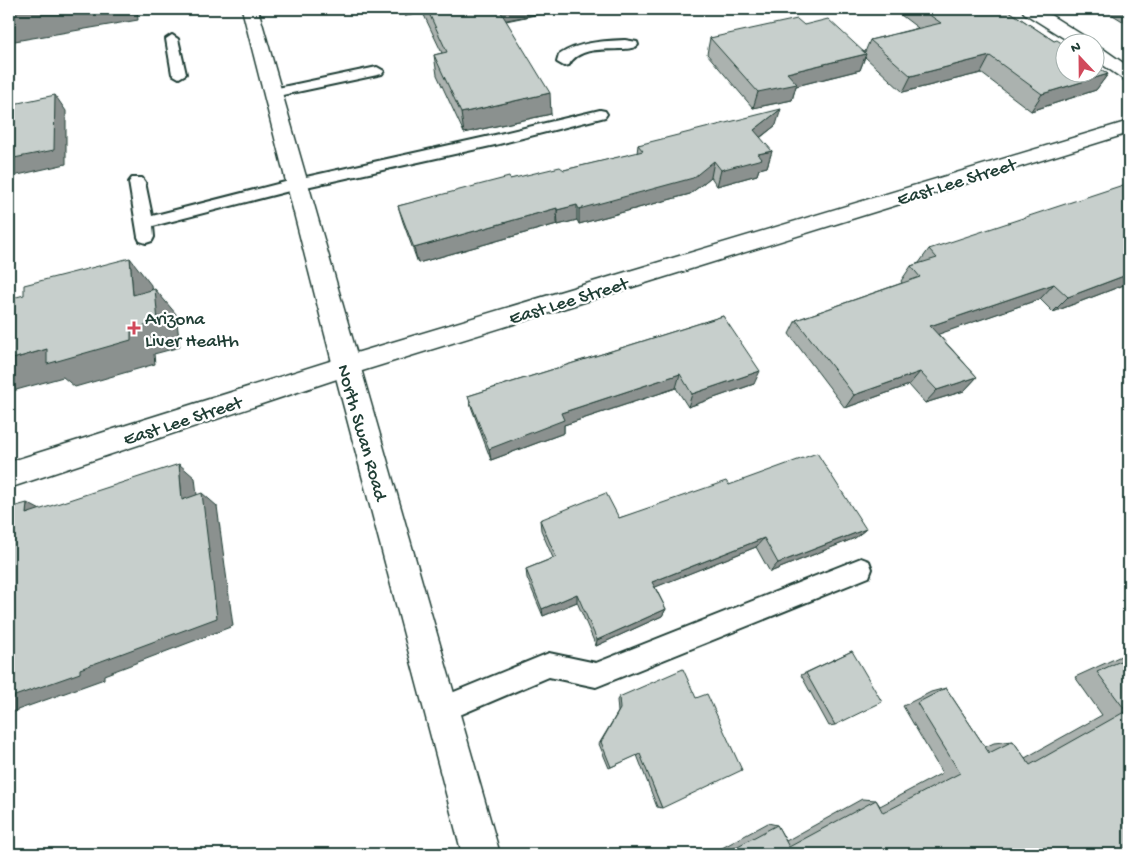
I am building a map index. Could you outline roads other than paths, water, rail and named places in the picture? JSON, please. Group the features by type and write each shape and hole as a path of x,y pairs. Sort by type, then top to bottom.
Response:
{"street":[{"name":"North Swan Road","path":"250,9 296,184 481,854"},
{"path":"1030,9 1066,32"},
{"path":"1106,59 1129,75"},
{"name":"East Lee Street","path":"9,475 346,366 1129,127"}],"lane":[{"path":"172,39 179,74"},
{"path":"564,62 564,58 572,53 616,44 632,45"},
{"path":"273,93 377,71"},
{"path":"137,182 146,230 296,184 495,140 600,114"},
{"path":"441,710 549,665 596,675 861,569"}],"place":[{"name":"Arizona Liver Health","path":"134,328"}]}
